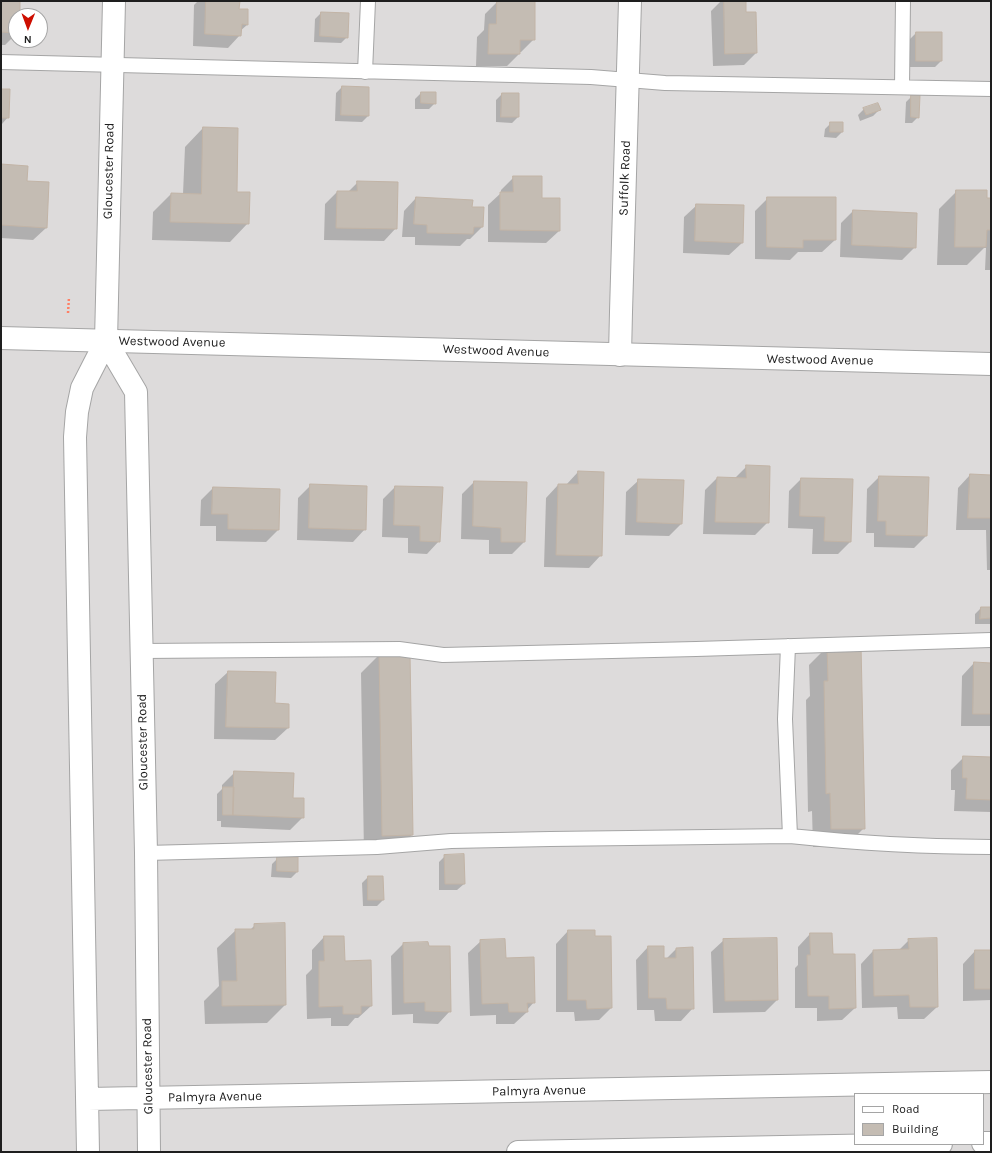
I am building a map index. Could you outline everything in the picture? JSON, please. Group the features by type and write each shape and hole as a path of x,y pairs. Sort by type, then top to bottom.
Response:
{"street":[{"name":"Gloucester Road","path":"88,1152 75,437 77,412 82,388 106,341 114,1"},
{"name":"Suffolk Road","path":"620,355 630,1"},
{"name":"Westwood Avenue","path":"1,338 991,364"},
{"name":"Gloucester Road","path":"106,341 136,392 146,853 149,1152"},
{"name":"Palmyra Avenue","path":"88,1099 991,1082"},
{"path":"518,1152 888,1145"}],"lane":[{"path":"365,72 368,1"},
{"path":"902,87 903,1"},
{"path":"1,62 591,77 665,83 991,89"},
{"path":"142,651 399,649 443,654 991,640"},
{"path":"788,646 785,719 790,836"},
{"path":"146,853 377,847 474,840 790,836 854,842 937,847 991,847"}],"path":[{"path":"68,318 69,297"}],"shaded area":[{"path":"1,1 991,1 991,1152 1,1152"}],"building":[{"path":"1,1 20,1 20,8 8,8 8,32 1,32"},
{"path":"206,1 240,1 239,9 248,9 248,25 242,24 241,36 205,34"},
{"path":"497,1 535,1 535,40 520,40 520,54 488,54 489,24 496,24"},
{"path":"724,1 746,1 746,12 756,12 757,53 725,54"},
{"path":"321,12 349,13 348,38 320,36"},
{"path":"916,32 942,32 942,61 916,61"},
{"path":"342,86 369,87 369,116 341,115"},
{"path":"1,89 10,89 9,118 1,118"},
{"path":"421,92 436,92 436,104 421,103"},
{"path":"502,93 519,93 519,117 501,117"},
{"path":"911,95 920,95 919,118 911,117"},
{"path":"878,103 881,110 866,115 863,108"},
{"path":"830,122 843,122 843,132 830,132"},
{"path":"203,127 238,128 237,192 250,192 249,224 170,222 171,193 201,194"},
{"path":"1,164 28,166 27,181 49,182 47,228 1,225"},
{"path":"513,176 542,176 542,198 560,198 560,231 500,230 500,192 513,192"},
{"path":"357,181 398,182 397,229 336,228 337,191 357,191"},
{"path":"956,190 987,190 987,198 991,198 991,230 987,230 986,247 955,247"},
{"path":"416,197 473,200 472,207 484,207 483,227 474,227 473,234 427,233 427,225 414,224"},
{"path":"767,197 836,197 836,240 803,240 803,248 767,247"},
{"path":"696,204 744,205 743,243 695,241"},
{"path":"853,210 917,213 916,248 852,245"},
{"path":"746,465 770,466 769,523 715,522 717,477 746,478"},
{"path":"578,471 604,472 602,556 556,555 558,484 578,484"},
{"path":"970,474 991,475 991,518 968,518"},
{"path":"879,476 929,477 927,536 886,535 886,521 878,521"},
{"path":"801,478 853,479 851,542 824,541 825,517 800,516"},
{"path":"638,479 684,480 682,524 637,522"},
{"path":"474,481 527,482 525,542 501,542 501,528 473,526"},
{"path":"310,484 367,486 366,530 309,528"},
{"path":"395,486 443,487 440,542 420,541 420,526 394,525"},
{"path":"213,487 280,489 279,530 228,529 228,514 212,514"},
{"path":"981,607 991,607 991,618 980,619"},
{"path":"861,645 865,829 831,829 830,793 826,794 824,681 828,681 827,646"},
{"path":"410,653 413,835 382,836 379,654"},
{"path":"974,662 991,663 991,714 973,714"},
{"path":"228,671 276,672 275,703 289,704 289,728 226,727"},
{"path":"963,756 991,757 991,800 966,799 967,778 963,778"},
{"path":"234,771 294,773 293,798 304,798 304,818 233,815"},
{"path":"223,787 234,787 233,815 223,815"},
{"path":"464,854 465,884 445,884 444,855"},
{"path":"277,857 298,857 298,872 277,871"},
{"path":"368,876 383,876 384,900 368,900"},
{"path":"285,923 286,1005 222,1006 222,981 237,981 235,929 254,929 254,924"},
{"path":"568,930 595,930 595,936 611,936 612,1008 587,1009 586,1000 568,1000"},
{"path":"810,933 832,933 833,954 855,954 856,1008 829,1009 829,996 808,996 807,955 810,955"},
{"path":"324,936 344,936 345,961 371,960 372,1006 361,1006 361,1014 343,1014 343,1006 319,1007 319,961 324,961"},
{"path":"777,938 778,1000 725,1001 723,939"},
{"path":"937,938 938,1007 910,1007 909,995 874,996 873,950 909,949 908,939"},
{"path":"505,939 506,958 534,957 535,1003 527,1003 528,1012 509,1012 508,1003 482,1004 480,940"},
{"path":"428,942 429,946 450,946 451,1012 425,1011 425,1002 404,1003 403,943"},
{"path":"648,946 664,946 664,958 676,958 676,948 693,947 694,1009 667,1009 666,998 649,998"},
{"path":"975,950 991,950 991,989 975,989"}]}
